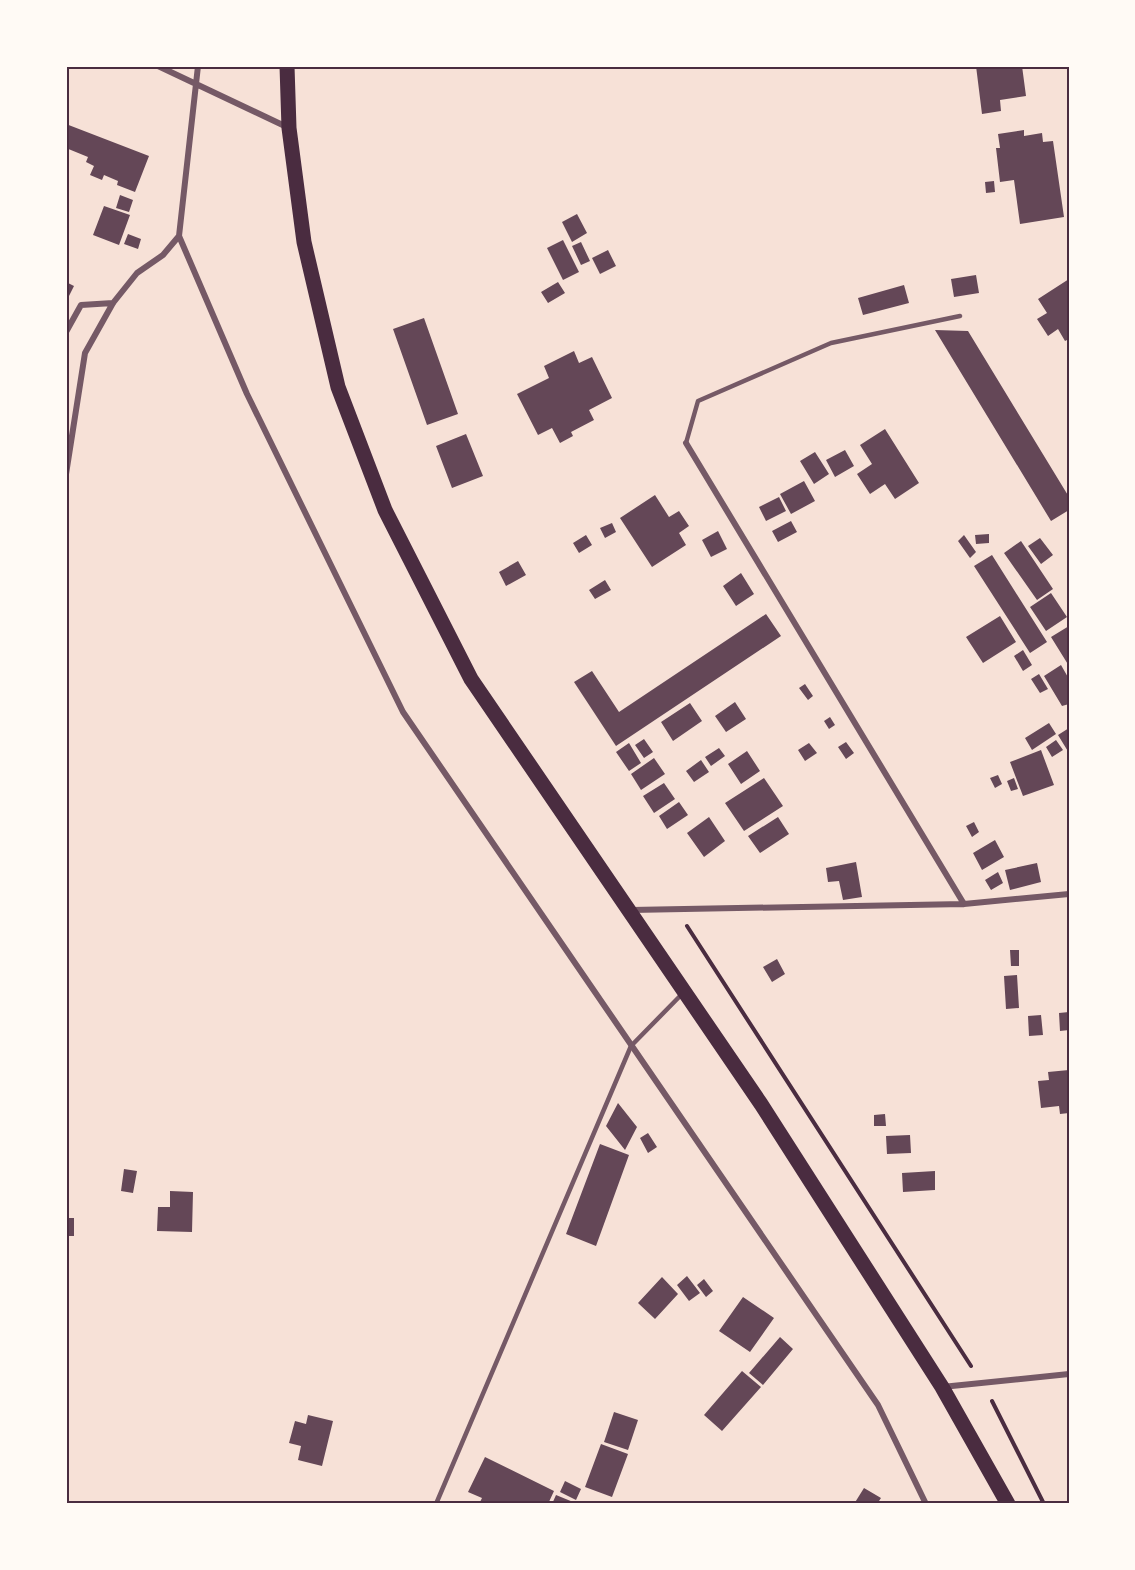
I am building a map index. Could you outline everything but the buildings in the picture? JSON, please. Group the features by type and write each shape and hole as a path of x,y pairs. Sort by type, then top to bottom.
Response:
{"main road":[{"path":"287,66 289,128 304,242 338,387 385,510 471,679 761,1104 942,1387 1008,1504"}],"street":[{"path":"158,66 289,128"},
{"path":"198,66 179,236 247,394 402,712 878,1405 926,1504"},
{"path":"66,474 85,353 113,303 137,273 163,255 179,236"},
{"path":"66,332 81,305 113,303"},
{"path":"686,443 964,904"},
{"path":"627,910 677,911 964,904 1069,894"},
{"path":"942,1387 1069,1374"}],"lane":[{"path":"686,443 698,401 831,343 960,316"},
{"path":"436,1504 631,1046 684,992"}],"path":[{"path":"677,911 982,1383 1044,1504"}]}
